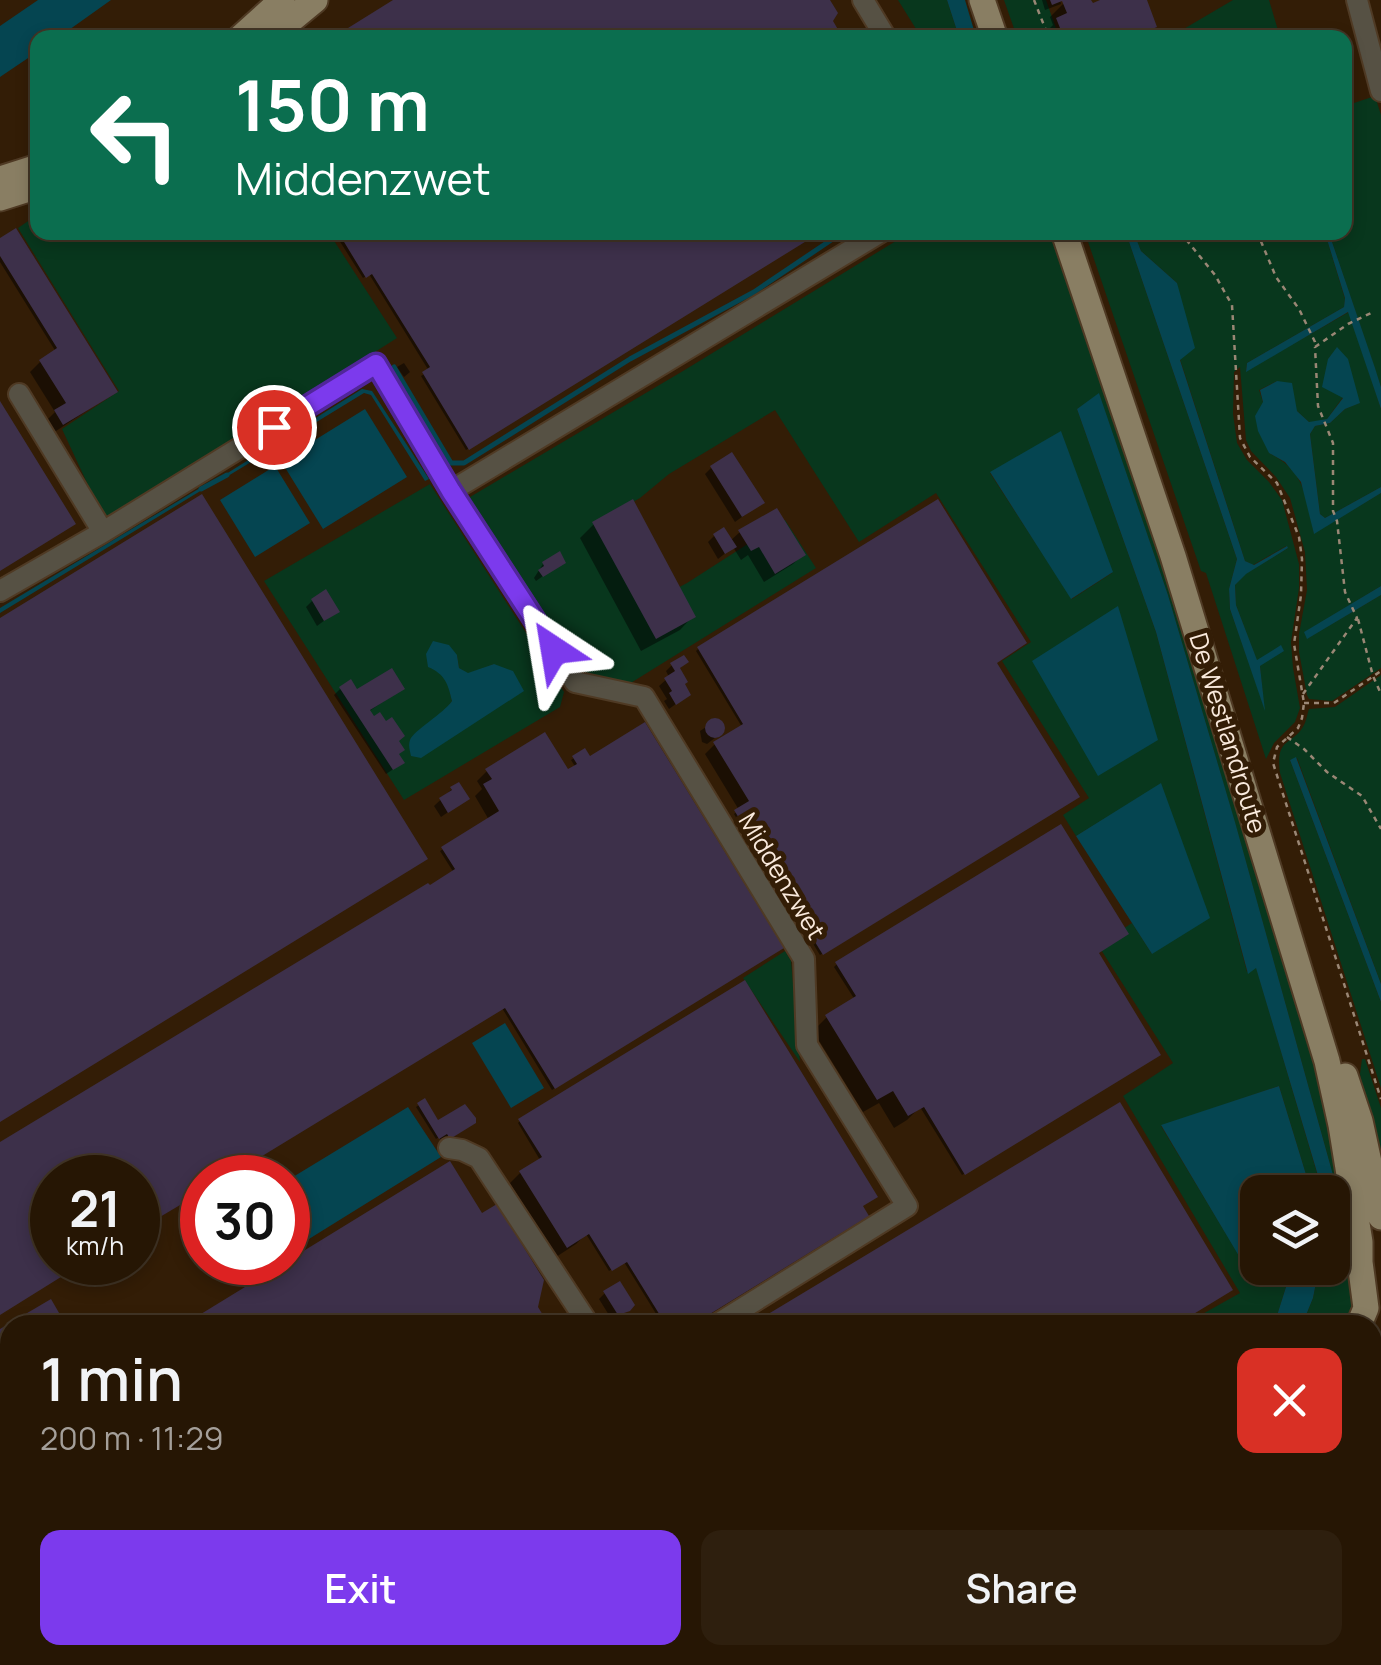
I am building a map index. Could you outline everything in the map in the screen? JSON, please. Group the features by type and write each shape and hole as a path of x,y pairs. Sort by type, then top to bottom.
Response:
{"main road":[{"path":"249,30 282,0"},
{"path":"279,30 315,0"},
{"path":"982,0 993,30"},
{"path":"997,0 1008,30"},
{"path":"0,179 30,170"},
{"path":"0,198 30,189"},
{"name":"De Westlandroute","path":"1067,240 1173,556 1327,1061 1341,1125 1375,1226"},
{"name":"De Westlandroute","path":"1082,240 1246,742 1360,1121 1375,1226 1368,1260 1369,1315"}],"street":[{"path":"863,0 881,30"},
{"path":"1357,0 1381,91"},
{"path":"451,491 869,240"},
{"name":"Middenzwet","path":"0,590 103,532 376,364 451,491 575,682 644,697 804,959 807,1045 907,1206 732,1315"},
{"path":"19,394 103,532"},
{"path":"449,1148 479,1158 582,1315"}],"path":[{"path":"1034,0 1046,30"},
{"path":"1186,240 1215,276 1232,306 1240,438 1250,458 1277,483 1299,537 1302,577 1294,644 1304,703 1298,728 1276,746 1273,763 1381,1099"},
{"path":"1260,240 1276,277 1312,335 1316,395 1333,443 1333,511 1345,592 1356,612 1381,694"},
{"path":"1314,346 1372,313"},
{"path":"1302,695 1357,618"},
{"path":"1304,703 1334,704 1381,671"},
{"path":"1286,736 1362,796 1381,829"}],"green space":[{"path":"898,0 947,0 957,30 917,30"},
{"path":"1004,0 1046,0 1057,30 1015,30"},
{"path":"1233,0 1269,0 1278,30 1182,30"},
{"path":"1375,96 1381,115 1381,387 1331,240 1352,240 1352,104"},
{"path":"30,220 30,240 334,240 397,338 117,515 102,515 62,429 119,391 18,228"},
{"path":"898,240 1061,240 1319,1039 1340,1175 1333,1175 1168,595 1099,394 1077,409 1156,632 1247,972 1256,967 1318,1175 1306,1175 1279,1086 1161,1126 1240,1257 1240,1285 1287,1285 1277,1315 1201,1315 1240,1293 1123,1096 1173,1063 1098,945 1132,923 1152,954 1161,784 1076,836 1063,815 1089,798 1002,661 1031,642 936,493 859,542 775,410 669,474 640,498 596,523 642,607 785,520 816,568 621,689 578,679 468,508 470,497","holes":["1061,432 1112,573 1072,599 990,473"]},
{"path":"1087,240 1128,240 1237,559 1229,589 1230,609 1264,706 1260,666 1280,646 1257,661 1236,605 1235,585 1245,574 1288,548 1253,565 1245,561 1180,359 1177,283 1141,251 1137,240 1327,240 1344,307 1247,363 1246,371 1349,312 1381,409 1381,487 1325,518 1320,514 1310,434 1315,426 1330,423 1345,409 1359,403 1337,348 1328,359 1343,397 1327,419 1310,423 1277,381 1259,390 1269,453 1297,477 1306,496 1314,533 1381,493 1381,586 1305,632 1308,638 1381,595 1381,668 1332,701 1309,699 1307,695 1299,652 1307,590 1305,552 1290,498 1246,440 1240,367 1234,372 1237,443 1282,500 1299,564 1291,642 1300,708 1295,722 1274,743 1266,759 1206,573 1201,571"},
{"path":"430,484 564,692 560,707 404,800 264,581","holes":["457,655 459,668 468,674 494,664 411,756 452,701 447,680 438,671"]},
{"path":"1381,675 1381,984 1297,758 1290,760 1381,1002 1381,1088 1279,761 1282,747 1300,732 1309,709 1335,707"},
{"path":"785,951 791,961 800,1062 743,978"},
{"path":"1362,1059 1381,1108 1381,1168 1360,1074"},
{"path":"1350,1244 1357,1290 1350,1315 1306,1315 1316,1285 1350,1285"}],"water":[{"path":"38,0 111,0 69,30 30,30 30,57 0,77 0,26"},
{"path":"947,0 965,0 974,30 957,30"},
{"path":"1128,240 1137,240 1141,251 1177,283 1195,348 1180,360 1245,561 1254,565 1288,548 1235,585 1236,605 1257,660 1281,645 1284,651 1260,666 1265,711 1230,609 1229,589 1237,559"},
{"path":"1327,240 1331,240 1375,368 1381,387 1381,409 1348,312 1246,372 1247,363 1344,307 1345,298"},
{"path":"1337,347 1348,359 1360,403 1345,409 1330,423 1315,426 1310,434 1320,514 1325,518 1381,487 1381,493 1314,534 1301,482 1285,462 1269,453 1255,416 1263,402 1260,390 1277,381 1292,383 1297,411 1309,422 1327,419 1343,398 1322,387 1328,359"},
{"path":"362,389 372,391 429,479 425,481 371,395 364,393 226,474"},
{"path":"1099,393 1168,595 1333,1175 1318,1175 1256,968 1248,974 1156,632 1077,409"},
{"path":"365,409 407,477 323,529 281,461"},
{"path":"1061,431 1113,572 1071,599 990,472"},
{"path":"275,466 310,523 255,557 220,500"},
{"path":"202,490 0,613 0,608"},
{"path":"1381,586 1381,595 1307,639 1304,632"},
{"path":"1118,606 1158,740 1098,776 1032,661"},
{"path":"433,641 449,645 457,655 459,668 468,673 494,664 513,671 524,691 421,758 411,756 410,740 452,701 445,680 428,667 426,654"},
{"path":"1296,757 1381,984 1381,1002 1290,760"},
{"path":"1161,783 1210,918 1152,954 1076,836"},
{"path":"505,1023 544,1088 511,1108 472,1043"},
{"path":"1279,1086 1306,1175 1240,1175 1240,1258 1161,1125"},
{"path":"408,1107 441,1157 310,1238 310,1167"},
{"path":"1287,1285 1316,1285 1306,1315 1277,1315"}],"building":[{"path":"393,0 830,0 838,13 833,21 838,30 345,30"},
{"path":"1050,0 1147,0 1157,27 1061,30 1056,18 1067,13 1062,1 1052,5"},
{"path":"16,228 118,392 63,425 54,410 66,403 39,360 57,348 0,256 0,238"},
{"path":"343,240 808,240 469,450 422,372 430,367 372,274 366,278"},
{"path":"0,401 76,524 0,571"},
{"path":"732,452 765,503 742,517 710,466"},
{"path":"202,494 428,859 0,1122 0,618"},
{"path":"633,499 696,617 656,639 592,522"},
{"path":"938,499 1027,643 997,663 1080,797 823,955 734,810 749,801 713,742 743,724 697,647"},
{"path":"777,508 806,555 775,574 759,547 751,551 738,530"},
{"path":"724,527 737,547 725,554 713,534"},
{"path":"560,551 566,563 543,577 538,570 544,566 542,562"},
{"path":"326,589 340,612 324,621 311,599"},
{"path":"684,655 689,662 680,668 691,695 676,705 664,678 675,671 670,663"},
{"path":"392,668 405,689 370,710 374,716 380,712 386,721 392,717 405,736 399,741 405,750 399,754 405,763 393,770 339,687 351,679 357,689"},
{"path":"711,718 719,718 725,728 719,738 711,738 705,732 705,724"},
{"path":"645,722 784,948 555,1089 505,1008 264,1155 180,1155 180,1205 160,1217 160,1155 30,1155 30,1285 48,1285 0,1315 0,1142 455,869 441,847 499,811 483,784 492,779 485,769 545,732 568,769 577,764 572,756 585,748 590,756"},
{"path":"459,782 470,799 448,813 439,798"},
{"path":"1061,824 1129,934 1099,953 1161,1055 965,1175 924,1107 908,1116 893,1091 877,1100 825,1015 856,996 835,962"},
{"path":"745,980 878,1197 863,1206 869,1216 708,1315 660,1315 627,1262 612,1271 589,1234 567,1248 519,1171 542,1157 518,1119"},
{"path":"425,1098 438,1120 465,1104 476,1123 450,1139 447,1134 439,1139 417,1103"},
{"path":"1120,1102 1233,1290 1192,1315 767,1315"},
{"path":"450,1161 482,1213 497,1204 544,1280 538,1307 543,1315 199,1315 248,1285 310,1285 310,1247"},
{"path":"620,1281 635,1305 618,1315 603,1291"},
{"path":"51,1299 60,1315 24,1315"}],"waterway":[{"path":"394,367 451,463 464,463 630,359 754,292 831,240"},
{"path":"201,489 227,475"}],"route":[{"path":"274,427 376,364 451,491 554,650"}]}
